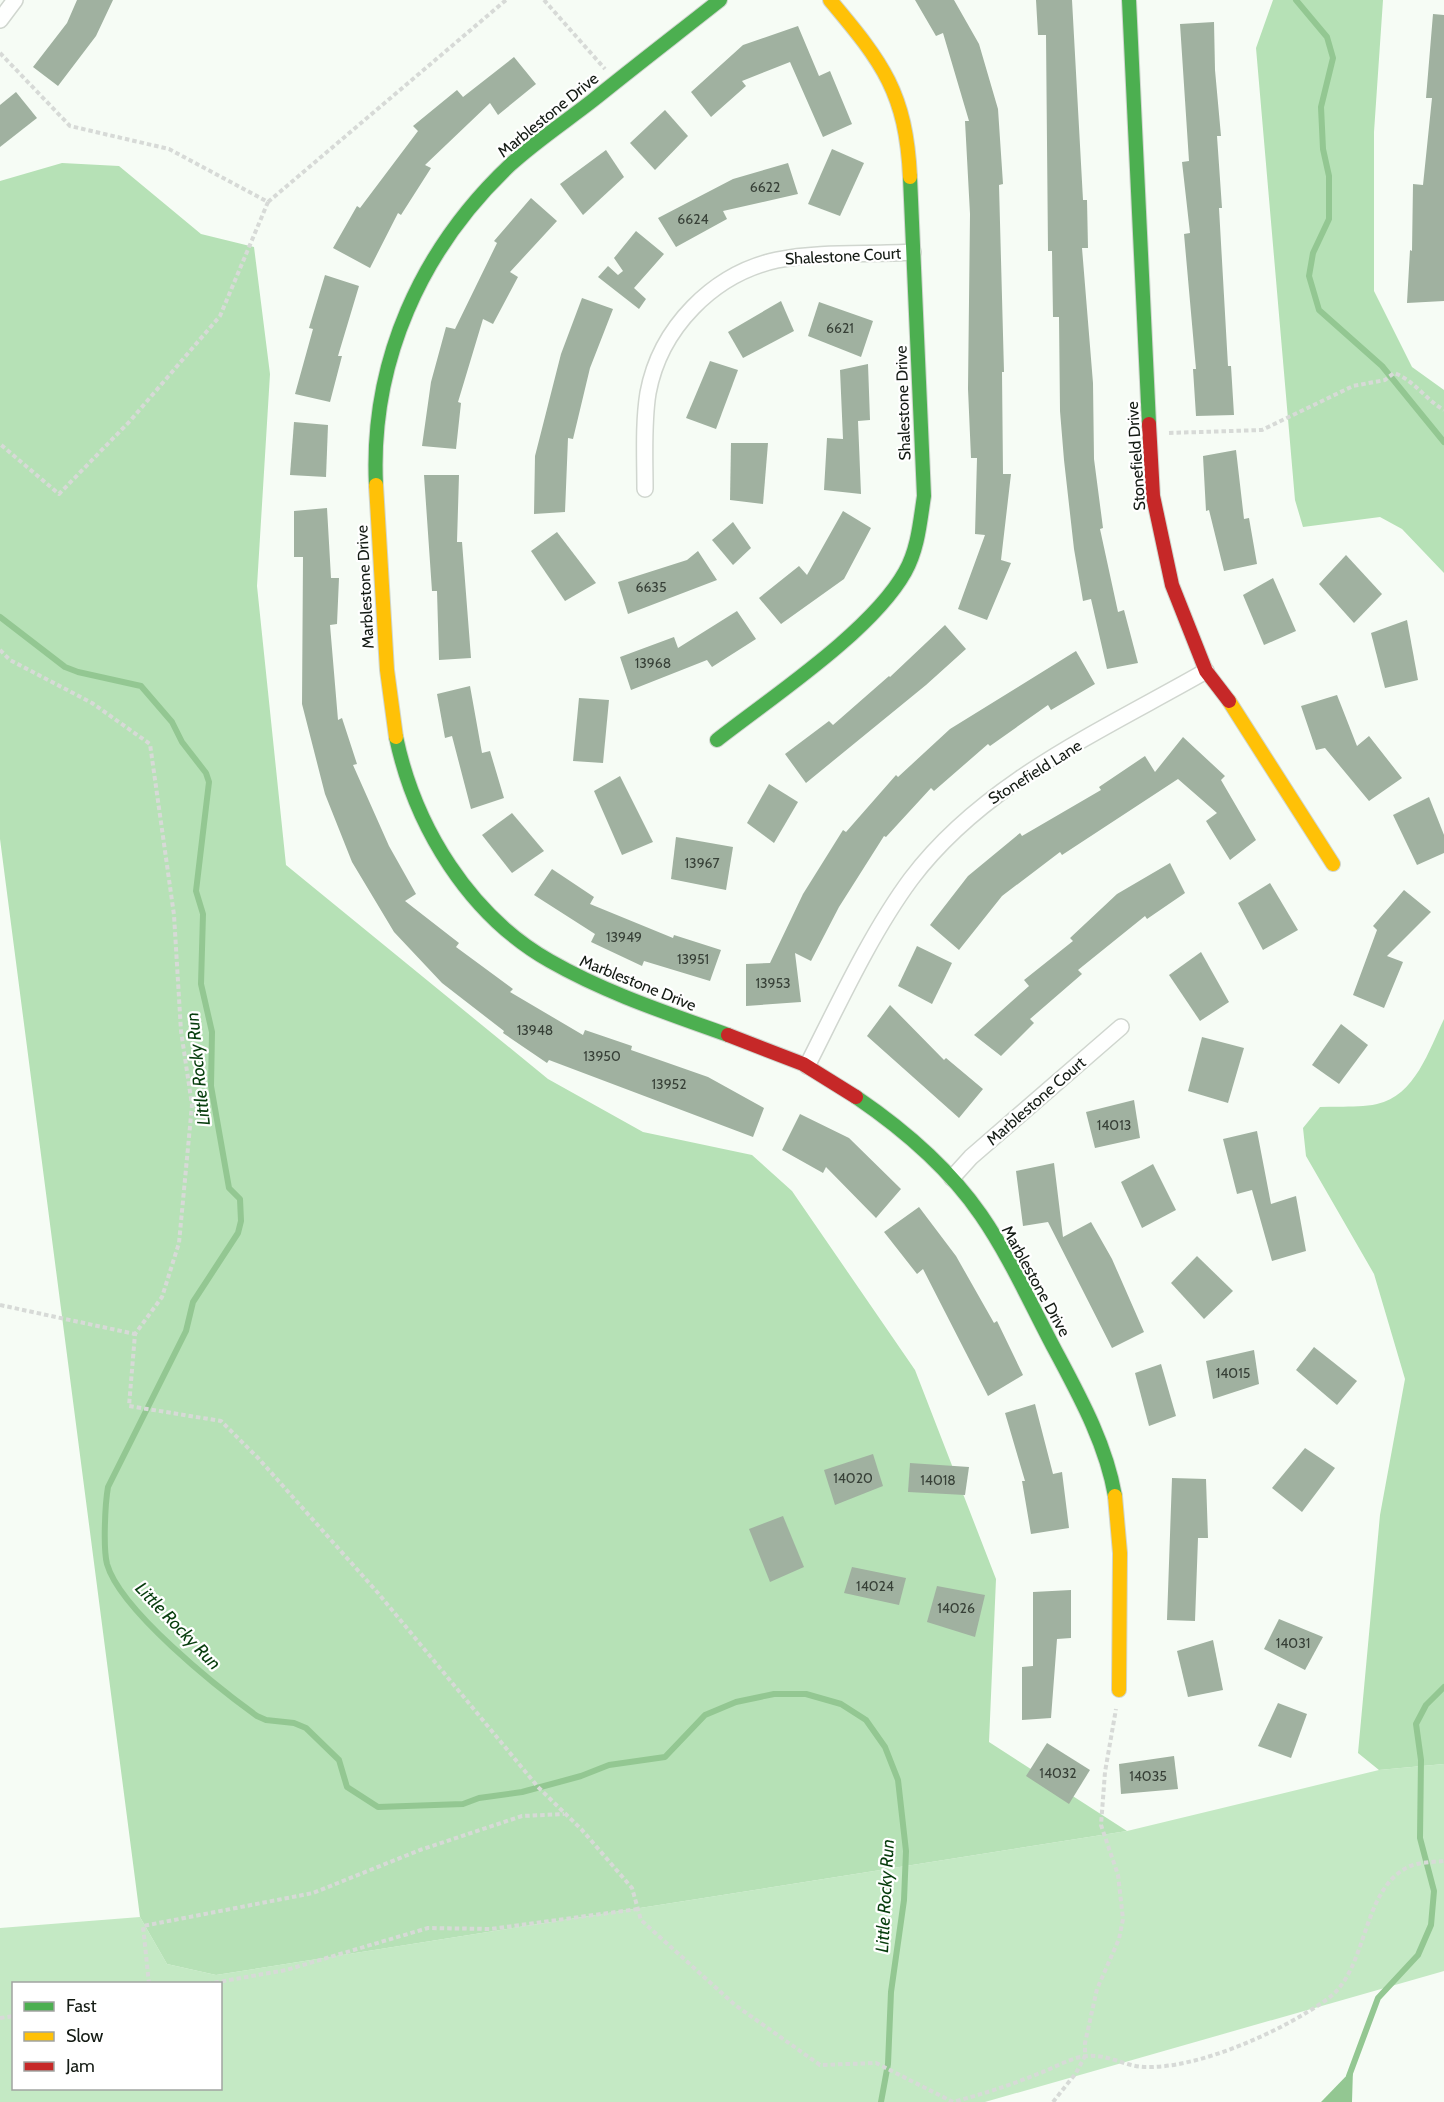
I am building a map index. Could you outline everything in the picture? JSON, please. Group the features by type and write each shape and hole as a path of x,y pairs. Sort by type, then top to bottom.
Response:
{"street":[{"path":"0,20 15,0"},
{"name":"Marblestone Drive","path":"720,0 511,164 459,218 424,269 397,330 380,396 375,462 387,688 393,728 415,803 432,836 453,870 478,901 507,930 572,976 622,998 807,1066 894,1124 952,1178 982,1216 1087,1410 1100,1440 1117,1508 1119,1690"},
{"name":"Shalestone Drive","path":"717,740 876,611 906,570 917,542 924,496 908,137 903,114 886,70 830,0"},
{"name":"Stonefield Drive","path":"1129,0 1153,496 1161,543 1172,585 1206,671 1235,708 1332,864"},
{"name":"Shalestone Court","path":"645,489 646,412 651,380 670,337 700,300 737,275 777,260 809,256 914,252"},
{"name":"Stonefield Lane","path":"807,1066 882,924 911,879 949,836 986,802 1027,774 1206,671"},
{"name":"Marblestone Court","path":"952,1178 971,1157 1121,1027"}],"path":[{"path":"0,444 59,494 130,422 220,316 268,202 506,0"},
{"path":"544,0 617,81"},
{"path":"0,53 70,126 169,149 268,202"},
{"path":"1150,433 1262,430 1353,386 1384,380 1394,373 1404,377 1432,404 1444,410"},
{"path":"0,650 10,660 92,703 150,744 174,915 181,1031 192,1105 179,1243 162,1298 135,1334 129,1406 220,1421 259,1459 378,1593 507,1750 632,1888 641,1920 735,2005 820,2065 876,2063 953,2102 993,2092 1085,2056 1109,2056 1128,2065 1162,2067 1201,2059 1285,2026 1329,1999 1344,1983 1373,1910 1393,1879 1409,1866 1444,1861"},
{"path":"0,1305 135,1334"},
{"path":"1053,2102 1076,2073 1085,2056 1085,2043 1097,1989 1119,1939 1123,1919 1118,1875 1101,1825 1105,1772 1119,1690"},
{"path":"149,1982 143,1926 312,1893 420,1850 522,1815 564,1814"},
{"path":"213,1982 286,1970 428,1928 491,1929 638,1910"}],"shaded area":[{"path":"1273,0 1383,0 1374,132 1374,291 1412,367 1444,390 1444,573 1402,529 1380,517 1303,527 1295,500 1256,48"},
{"path":"62,163 119,166 201,234 254,247 270,374 257,586 286,865 548,1079 643,1132 752,1155 792,1191 915,1370 996,1579 989,1742 1127,1831 216,1975 167,1964 140,1917 0,839 0,181"},
{"path":"1444,1019 1444,1764 1379,1770 1358,1753 1380,1515 1405,1379 1374,1274 1306,1156 1303,1128 1320,1107 1377,1104 1401,1092 1419,1070"},
{"path":"1444,1764 1444,1971 985,2102 0,2102 0,1928 140,1917 167,1964 216,1975 1127,1831 1379,1770"},
{"path":"1353,2069 1352,2102 1321,2102"}],"building":[{"path":"77,0 113,0 96,36 58,86 33,67 67,23"},
{"path":"915,0 954,0 979,44 998,109 1003,184 999,185 1004,372 1002,372 1003,474 1011,474 1001,560 1011,563 987,620 958,609 985,535 975,534 977,458 971,458 968,389 970,214 965,121 969,121 943,33 936,36"},
{"path":"1036,0 1072,0 1083,200 1087,200 1088,248 1082,248 1093,383 1094,459 1103,528 1100,529 1118,612 1124,610 1138,663 1107,669 1091,599 1083,601 1074,549 1064,460 1060,411 1059,317 1053,317 1052,251 1048,251 1046,35 1038,35"},
{"path":"1433,14 1444,15 1444,301 1407,303 1410,250 1412,251 1413,184 1423,185 1432,98 1426,98"},
{"path":"1214,22 1215,70 1221,136 1217,136 1222,208 1219,208 1228,366 1231,366 1234,415 1196,416 1193,369 1196,369 1184,234 1190,233 1182,162 1189,161 1180,24"},
{"path":"798,26 819,76 830,71 852,124 823,137 790,62 742,81 746,86 711,117 691,92 743,45"},
{"path":"514,57 536,84 498,115 490,103 425,165 431,168 401,215 398,213 370,268 333,248 357,206 360,208 418,131 413,126 457,90 463,97"},
{"path":"16,92 37,118 0,147 0,105"},
{"path":"665,110 688,136 655,170 630,143"},
{"path":"832,149 864,163 840,216 808,204"},
{"path":"606,150 624,177 583,215 560,184"},
{"path":"788,163 798,194 723,211 727,219 676,247 658,218 733,179"},
{"path":"531,198 557,221 510,272 518,277 493,324 483,319 458,402 461,403 456,449 422,446 431,382 446,327 455,329 497,243 494,241"},
{"path":"636,231 664,254 634,288 646,299 639,309 598,277 608,266 618,275 623,271 614,258"},
{"path":"325,275 359,286 338,356 342,356 330,402 295,394 313,329 309,328"},
{"path":"582,298 613,309 590,368 573,439 568,438 565,512 534,514 535,456 561,354"},
{"path":"781,301 794,331 743,358 728,332"},
{"path":"819,302 873,321 861,357 808,336"},
{"path":"710,361 738,370 716,429 686,418"},
{"path":"868,364 870,420 858,421 861,494 824,490 827,438 843,439 840,370"},
{"path":"294,422 328,425 326,477 290,475"},
{"path":"731,443 768,443 763,504 730,500"},
{"path":"1236,450 1244,519 1249,518 1257,564 1224,571 1209,510 1206,511 1203,456"},
{"path":"424,475 459,475 457,542 462,542 471,658 439,660 437,591 432,591"},
{"path":"327,508 331,578 339,578 337,624 330,625 338,720 342,718 357,764 353,765 389,846 416,894 405,901 459,943 456,947 513,989 510,992 583,1035 585,1030 632,1046 631,1050 708,1077 764,1108 753,1137 549,1060 547,1063 503,1033 504,1031 442,983 394,932 352,862 325,794 302,704 303,557 294,557 294,511"},
{"path":"843,511 871,528 844,579 781,624 759,598 799,566 807,575"},
{"path":"733,522 751,548 733,565 712,540"},
{"path":"557,532 596,583 565,601 531,551"},
{"path":"698,551 717,580 628,614 618,582 687,560"},
{"path":"1346,555 1382,594 1354,623 1319,584"},
{"path":"1273,578 1296,631 1264,645 1243,595"},
{"path":"737,611 756,639 712,667 707,660 631,690 620,657 674,637 678,648"},
{"path":"1407,620 1418,680 1385,688 1371,633"},
{"path":"945,625 966,649 926,685 806,783 785,754 829,721 833,725 890,677"},
{"path":"1076,651 1095,684 1051,710 1048,705 990,746 988,744 934,791 931,788 886,837 884,836 839,907 811,961 795,953 801,1002 746,1006 746,964 770,963 803,894 843,830 846,832 896,775 898,777 950,729"},
{"path":"470,686 482,753 490,751 504,798 471,809 452,736 445,738 437,694"},
{"path":"1337,695 1357,746 1369,736 1402,778 1369,801 1325,748 1316,750 1301,706"},
{"path":"579,698 609,700 603,763 573,761"},
{"path":"1183,737 1225,776 1221,780 1256,840 1230,860 1206,821 1217,813 1178,779 1062,855 1060,852 1002,896 959,950 930,925 968,876 1020,833 1022,836 1101,790 1099,787 1145,756 1155,772"},
{"path":"620,776 653,842 622,855 594,791"},
{"path":"769,784 798,802 774,843 747,823"},
{"path":"1429,797 1444,835 1444,853 1417,865 1393,815"},
{"path":"512,813 544,851 512,873 482,835"},
{"path":"676,837 733,847 726,890 671,879"},
{"path":"1170,863 1185,893 1147,919 1145,916 1078,970 1082,974 1030,1019 1034,1023 1001,1056 974,1035 1029,986 1024,980 1073,941 1070,938 1117,894"},
{"path":"552,869 594,897 590,904 673,938 674,935 721,950 710,981 644,961 642,966 591,942 595,934 534,895"},
{"path":"1270,883 1298,930 1263,950 1238,903"},
{"path":"1404,890 1431,912 1387,956 1403,962 1384,1008 1353,995 1377,930 1373,926"},
{"path":"917,946 952,963 932,1004 898,986"},
{"path":"1201,952 1229,1002 1200,1021 1169,975"},
{"path":"890,1005 944,1060 946,1058 983,1089 959,1118 867,1036"},
{"path":"1341,1024 1368,1045 1339,1084 1312,1065"},
{"path":"1202,1037 1244,1048 1228,1103 1188,1091"},
{"path":"1134,1100 1140,1138 1095,1148 1086,1112"},
{"path":"800,1114 849,1138 901,1189 876,1218 826,1167 823,1173 782,1150"},
{"path":"1257,1131 1271,1204 1296,1196 1306,1251 1272,1261 1252,1190 1237,1194 1223,1139"},
{"path":"1054,1163 1063,1237 1091,1222 1112,1259 1144,1332 1112,1348 1048,1222 1023,1226 1016,1171"},
{"path":"1153,1164 1176,1210 1142,1228 1121,1182"},
{"path":"919,1207 956,1256 994,1323 997,1321 1023,1375 988,1396 923,1269 917,1274 884,1232"},
{"path":"1197,1256 1233,1291 1204,1319 1171,1283"},
{"path":"1314,1347 1357,1381 1337,1405 1296,1370"},
{"path":"1254,1350 1259,1384 1213,1399 1206,1361"},
{"path":"1161,1364 1176,1416 1149,1426 1135,1373"},
{"path":"1035,1404 1053,1474 1062,1472 1069,1528 1031,1534 1022,1481 1025,1481 1005,1413"},
{"path":"1305,1448 1335,1468 1302,1512 1272,1488"},
{"path":"873,1454 883,1486 835,1505 824,1470"},
{"path":"910,1463 969,1467 965,1495 908,1492"},
{"path":"1172,1478 1206,1479 1208,1538 1198,1538 1195,1621 1167,1620"},
{"path":"783,1516 804,1567 770,1582 749,1529"},
{"path":"852,1567 906,1578 899,1605 844,1593"},
{"path":"937,1586 985,1595 975,1637 927,1622"},
{"path":"1071,1590 1071,1638 1057,1639 1051,1718 1022,1720 1022,1667 1033,1666 1033,1592"},
{"path":"1279,1619 1323,1637 1305,1670 1264,1649"},
{"path":"1213,1640 1223,1690 1188,1697 1177,1651"},
{"path":"1278,1703 1307,1714 1291,1758 1258,1746"},
{"path":"1047,1743 1090,1770 1069,1804 1026,1776"},
{"path":"1174,1756 1178,1789 1121,1794 1119,1764"}],"waterway":[{"path":"1296,0 1327,37 1333,58 1321,107 1323,149 1329,176 1329,219 1313,253 1309,276 1319,310 1382,366 1444,442"},
{"name":"Little Rocky Run","path":"0,617 65,667 141,686 172,722 182,742 206,773 209,782 196,891 203,914 201,984 212,1032 211,1086 229,1188 240,1199 241,1221 238,1233 193,1302 186,1331 108,1487 105,1548 107,1564 116,1583 130,1603 172,1647 257,1716 266,1720 294,1723 306,1728 339,1760 347,1787 378,1807 463,1804 479,1798 522,1792 581,1776 609,1765 665,1757 705,1715 736,1702 774,1694 806,1694 841,1704 866,1720 885,1747 898,1780 906,1851 904,1900 891,1992 888,2064 881,2102"},
{"path":"1349,2076 1378,1998 1418,1955 1431,1925 1434,1891 1420,1838 1421,1760 1416,1724 1426,1705 1444,1687"}],"traffic: fast":[{"path":"376,485 376,439 382,395 392,352 407,310 427,271 451,233 478,198 510,165 720,0"},
{"path":"1129,0 1149,424"},
{"path":"717,740 846,640 890,594 905,572 913,554 924,496 910,177"},
{"path":"396,737 417,804 432,835 450,866 494,919 521,942 550,961 593,983 637,1002 728,1035"},
{"path":"856,1097 924,1150 968,1197 992,1231 1091,1421 1099,1439 1115,1496"}],"traffic: slow":[{"path":"830,0 864,42 888,81 903,123 910,177"},
{"path":"376,485 387,670 396,737"},
{"path":"1229,701 1333,864"},
{"path":"1115,1496 1120,1553 1119,1690"}],"traffic: jam":[{"path":"1149,424 1153,496 1172,585 1206,671 1229,701"},
{"path":"728,1035 803,1064 856,1097"}]}
